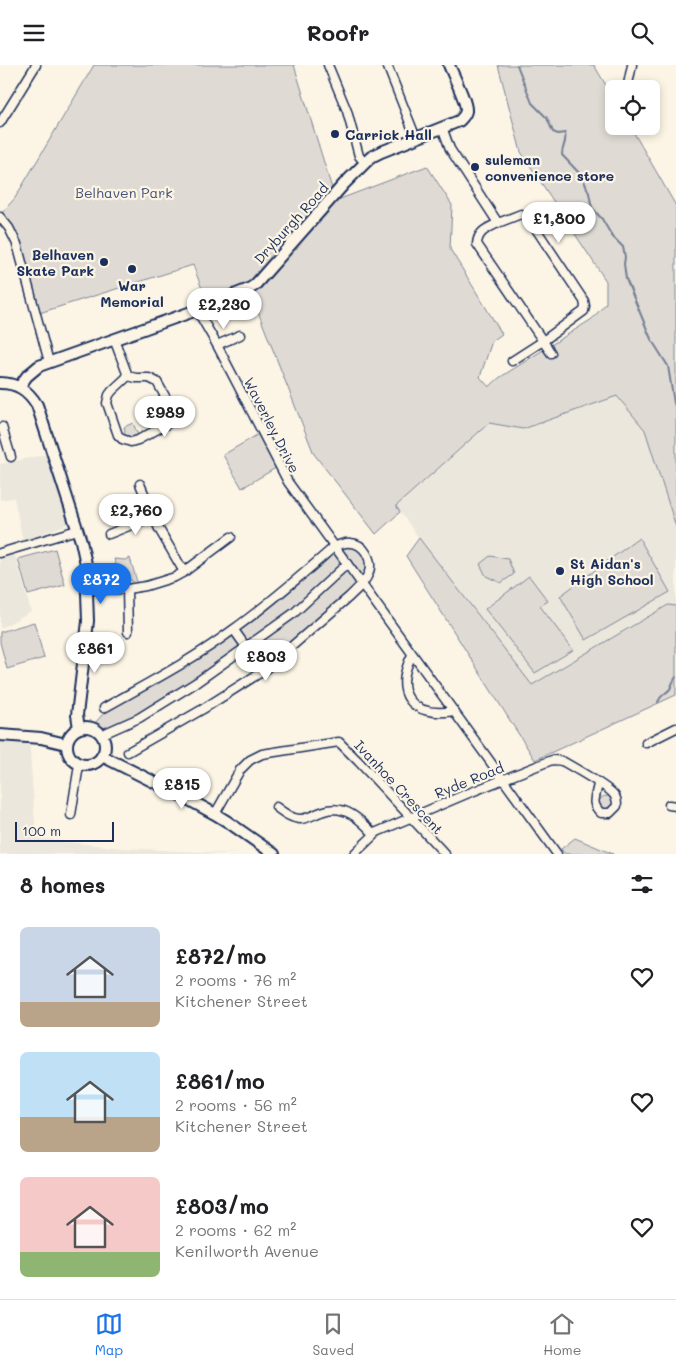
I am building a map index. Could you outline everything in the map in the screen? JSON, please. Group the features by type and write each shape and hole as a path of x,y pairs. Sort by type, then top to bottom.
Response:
{"street":[{"path":"0,123 36,65"},
{"path":"328,65 346,111 359,156 365,163"},
{"path":"387,65 416,138"},
{"name":"Dryburgh Road","path":"20,387 33,370 49,362 197,309 255,285 339,189 371,157 459,121 464,117 466,110 449,65"},
{"path":"629,80 632,65"},
{"path":"442,127 450,149 498,223"},
{"path":"512,361 543,341 584,311 585,306 584,301 528,217 521,214 482,232 477,237 477,244 543,341 551,353"},
{"path":"0,217 10,228 16,244 49,362"},
{"name":"Waverley Drive","path":"197,309 288,482 557,854"},
{"path":"217,345 240,335"},
{"path":"114,339 128,376"},
{"path":"128,376 149,378 157,382 171,407 172,413 172,417 167,424 132,442 122,439 118,435 107,403 112,391 128,376"},
{"path":"0,383 20,387 31,395 37,405 84,555 88,590 88,621 77,715 79,728"},
{"path":"0,428 2,427 12,457"},
{"path":"140,484 165,540 184,572"},
{"path":"109,534 154,516"},
{"path":"0,553 77,530"},
{"path":"88,590 127,589 175,577 231,537"},
{"path":"104,708 175,669 234,630 334,547 355,543 363,548 369,556 369,571 361,585 263,671 204,709 128,752"},
{"path":"99,732 105,743 104,751 99,761 86,766 72,760 67,752 66,744 73,732 79,728 91,728 99,732 103,734 139,718 198,682 294,613 347,564"},
{"path":"127,589 128,632"},
{"path":"234,630 263,671"},
{"path":"412,655 406,667 403,681 406,696 416,705 428,711 441,713 454,711"},
{"path":"646,743 676,728"},
{"path":"0,735 41,738 66,744"},
{"name":"Ivanhoe Crescent","path":"215,814 240,770 250,760 262,754 339,743 445,854"},
{"path":"102,756 215,814 272,852 281,854"},
{"name":"Ryde Road","path":"354,854 374,834 411,817 552,761 558,760 563,762 598,783"},
{"path":"71,815 80,765"},
{"path":"276,807 290,817 302,819 326,810 335,809 352,813 374,834"}],"shaded area":[{"name":"St Aidan's High School","path":"617,396 645,430 676,527 676,606 668,605 532,685 396,506 489,423 523,429"},
{"path":"48,454 68,524 23,541 14,498 0,500 0,464"},
{"path":"15,555 31,611 0,628 0,558"},
{"path":"0,734 29,736 36,838 121,848 242,854 0,854"}],"green space":[{"name":"Belhaven Park","path":"94,65 294,65 334,195 340,199 427,166 452,205 450,249 502,334 492,341 480,377 489,387 499,378 592,319 606,303 606,281 521,152 498,65 594,65 605,84 605,135 635,135 676,206 676,527 645,430 617,396 523,429 489,423 396,506 400,512 376,534 314,454 249,289 208,305 193,265 36,314 17,244 0,215 15,198"},
{"path":"133,423 138,435 130,438 125,435 124,427"},
{"path":"262,432 279,466 242,488 223,455"},
{"path":"419,538 532,685 668,605 676,606 676,695 535,760 406,556"},
{"path":"639,538 670,592 586,640 560,596"},
{"path":"354,546 366,556 367,571 362,576 342,548"},
{"path":"55,549 65,585 28,595 18,559"},
{"path":"332,551 343,565 293,612 248,644 237,630"},
{"path":"490,556 508,559 514,574 501,583 486,576 480,564"},
{"path":"130,558 137,582 135,583 131,580 121,581 114,559 125,560"},
{"path":"346,569 357,585 263,667 250,648"},
{"path":"529,576 548,601 540,606 573,650 535,673 485,609"},
{"path":"34,622 44,658 7,669 0,642 0,632"},
{"path":"234,634 243,646 196,681 138,716 99,733 94,724 103,714 177,671"},
{"path":"603,796 609,796 613,803 609,810 603,810 599,806 599,800"},
{"path":"575,838 613,854 565,854 561,849"}],"waterway":[{"path":"517,65 532,103 547,118 553,132 558,134 565,133 562,155 582,176 589,193 592,208 602,219 612,236 623,247 626,279 651,339 668,366 676,409"},
{"path":"658,702 670,689 676,677"}],"place":[{"name":"Carrick Hall","path":"335,134"},
{"name":"suleman convenience store","path":"475,167"},
{"name":"Belhaven Skate Park","path":"104,262"},
{"name":"War Memorial","path":"132,269"},
{"name":"St Aidan's High School","path":"560,571"}]}
